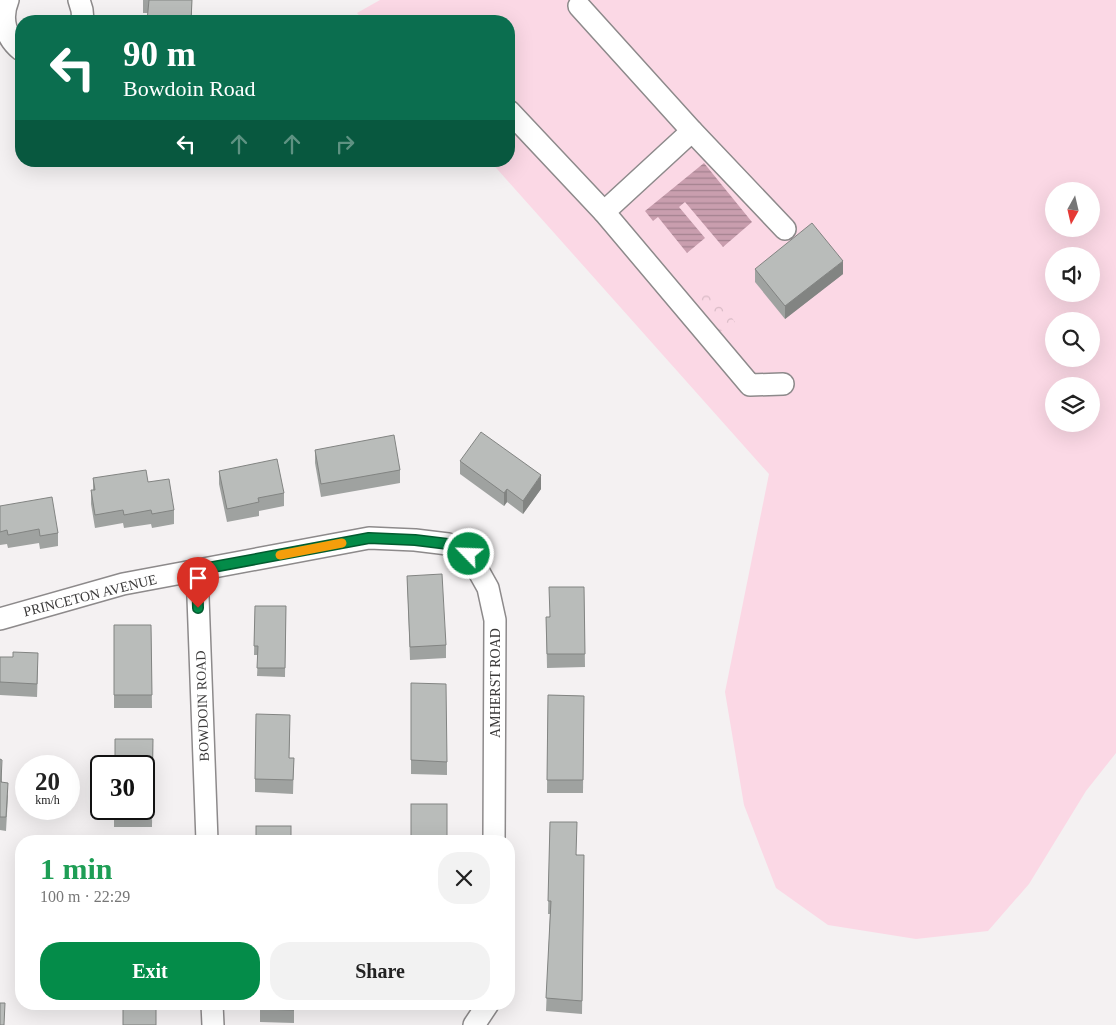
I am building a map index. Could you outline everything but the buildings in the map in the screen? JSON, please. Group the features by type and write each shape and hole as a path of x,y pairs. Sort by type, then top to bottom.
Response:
{"street":[{"path":"8,0 4,12 5,29 15,45"},
{"path":"79,0 82,15"},
{"path":"579,6 692,131 785,229"},
{"path":"515,117 604,212 750,385 783,384"},
{"path":"604,212 692,131"},
{"name":"PRINCETON AVENUE","path":"0,619 123,584 369,538 448,544"},
{"name":"AMHERST ROAD","path":"448,544 469,554 488,588 495,620 494,835"},
{"name":"BOWDOIN ROAD","path":"197,570 207,835"},
{"path":"212,1010 213,1025"},
{"path":"474,1025 484,1010"}],"green space":[{"path":"380,0 1116,0 1116,753 1086,791 1029,884 988,931 916,939 828,925 776,888 744,805 725,692 769,474 495,167 515,167 515,15 359,15 357,13"},
{"path":"710,288 735,322 711,338 682,305"}],"shaded area":[{"path":"704,163 752,222 723,247 685,202 679,207 705,238 687,253 658,217 653,221 645,211"}],"slow traffic":[{"path":"280,555 342,543"}],"route":[{"path":"198,608 197,570 369,538 448,544 469,554"}]}
